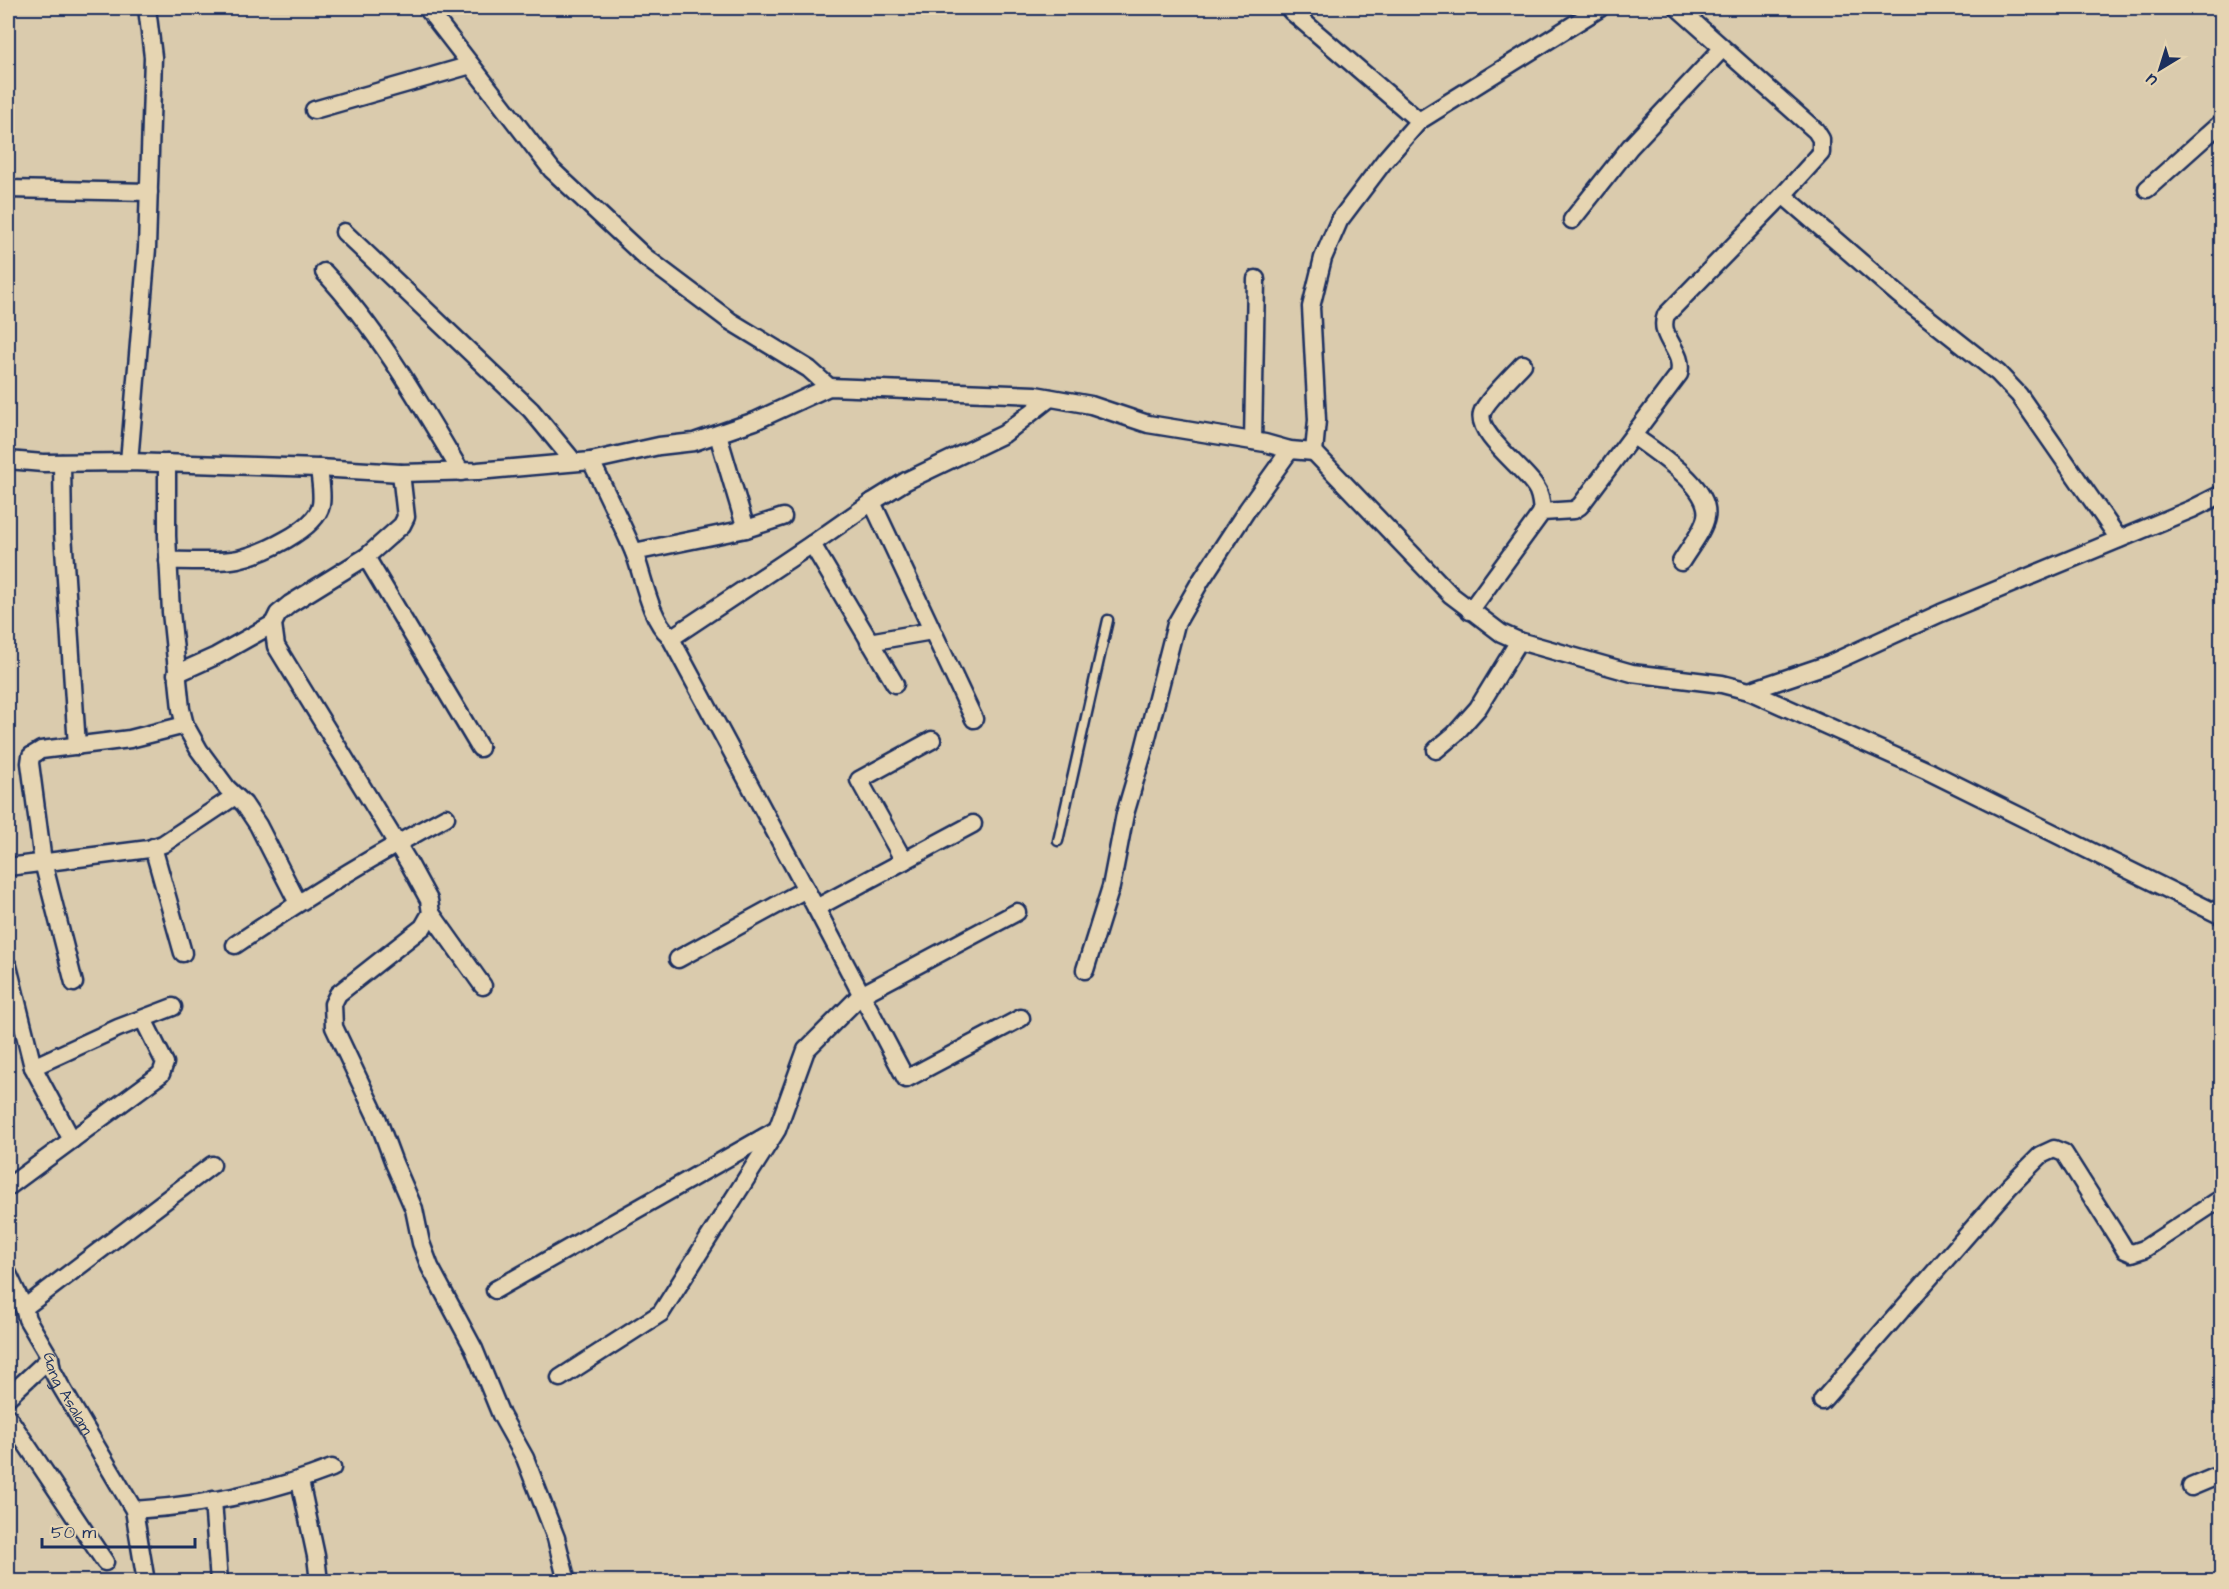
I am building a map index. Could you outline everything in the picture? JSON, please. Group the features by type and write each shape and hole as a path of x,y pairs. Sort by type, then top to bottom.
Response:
{"street":[{"path":"129,462 147,248 153,57 147,8"},
{"path":"427,8 552,170 645,257 730,321 809,369 829,387"},
{"path":"1314,452 1317,420 1311,307 1323,258 1339,221 1385,160 1419,121 1600,8"},
{"path":"1542,512 1574,510 1580,506 1680,374 1682,365 1679,356 1665,331 1663,322 1666,315 1821,153 1821,138 1816,131 1678,8"},
{"path":"1291,11 1419,121"},
{"path":"1572,220 1630,147 1722,49"},
{"path":"314,110 471,65"},
{"path":"2147,189 2222,122"},
{"path":"8,189 148,192"},
{"path":"1783,195 1899,295 1998,373 2019,395 2120,539"},
{"path":"344,232 531,410 582,462 634,552 646,591 662,628 669,635 906,1079 1021,1018"},
{"path":"324,272 367,322 460,472"},
{"path":"1253,441 1256,279"},
{"path":"1470,611 1542,512 1541,497 1536,486 1492,439 1483,423 1482,414 1489,403 1523,364"},
{"path":"8,460 319,468 402,473 460,472 582,462 659,446 694,442 755,421 829,387 1035,394 1090,405 1148,424 1253,441 1290,450 1314,452 1450,596 1501,633 1519,641 1632,673 1722,684 1749,691 1928,771 2220,912"},
{"path":"669,635 679,634 906,481 1004,434 1050,398"},
{"path":"718,435 746,529"},
{"path":"1634,436 1691,481 1703,495 1707,507 1706,520 1681,562"},
{"path":"1085,970 1111,888 1125,814 1176,624 1200,582 1247,510 1290,450"},
{"path":"62,463 63,533 77,746"},
{"path":"167,464 168,561 176,674 185,725 199,750 258,825 298,903"},
{"path":"168,561 237,560 280,542 305,528 314,519 322,503 319,468"},
{"path":"176,674 216,656 273,624 278,614 290,604 366,557 399,529 405,521 402,473"},
{"path":"1749,691 1830,664 1941,613 2192,509 2222,494"},
{"path":"872,502 974,719"},
{"path":"634,552 746,529 783,517"},
{"path":"813,544 894,684"},
{"path":"366,557 480,748"},
{"path":"273,624 276,646 397,843 429,900 430,912 423,927 338,994 333,1004 334,1027 378,1120 414,1209 421,1243 430,1266 474,1349 501,1415 525,1458 556,1538 567,1581"},
{"path":"869,642 932,631"},
{"path":"1436,750 1455,734 1478,708 1519,641"},
{"path":"74,983 43,862 30,758 33,753 41,750 130,739 185,725"},
{"path":"904,861 859,780 932,740"},
{"path":"8,867 135,851 163,844 235,796"},
{"path":"235,945 298,903 397,843 446,817"},
{"path":"816,908 973,824"},
{"path":"153,847 183,953"},
{"path":"678,959 806,889"},
{"path":"430,912 483,986"},
{"path":"560,1378 661,1313 777,1130 806,1050 861,995 1017,912"},
{"path":"8,966 33,1067 72,1140"},
{"path":"33,1067 173,1007"},
{"path":"8,1187 164,1071 165,1063 143,1019"},
{"path":"495,1290 777,1130"},
{"path":"1822,1401 2009,1186 2042,1155 2054,1149 2064,1153 2126,1251 2132,1253 2144,1249 2222,1198"},
{"path":"24,1308 212,1165"},
{"name":"Gang Asalam","path":"8,1274 27,1319 50,1358 52,1370 60,1385 134,1510"},
{"path":"8,1397 50,1358"},
{"path":"8,1417 105,1562"},
{"path":"146,1581 134,1510 183,1507 300,1481 332,1468"},
{"path":"2191,1488 2222,1474"},
{"path":"300,1481 319,1581"},
{"path":"213,1500 219,1581"}],"lane":[{"path":"1058,840 1108,620"}]}
